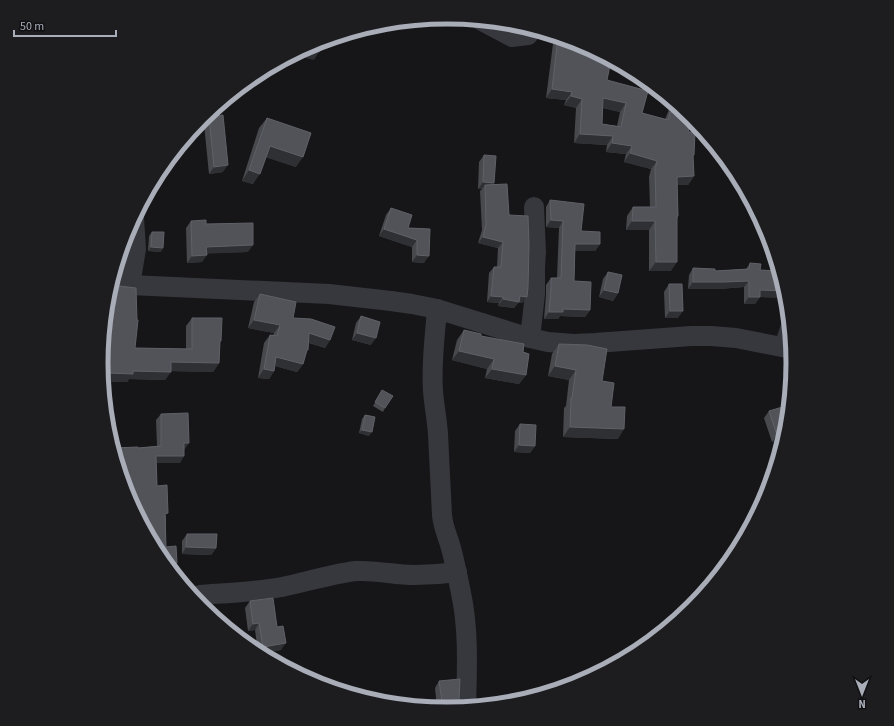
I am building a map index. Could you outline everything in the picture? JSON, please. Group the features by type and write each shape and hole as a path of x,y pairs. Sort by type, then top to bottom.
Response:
{"street":[{"path":"493,27 512,38 527,34"},
{"path":"530,338 535,294 536,252 534,207"},
{"path":"135,231 136,249 121,284 329,294 391,300 438,310 548,342 574,344 691,336 711,336 785,342"},
{"path":"438,310 432,364 432,380 438,434 441,510 442,522 451,548 462,595 465,620 467,674 466,701"},
{"path":"200,595 253,592 356,571 376,571 414,575 457,572"}],"building":[{"path":"557,43 610,66 607,80 648,91 642,113 668,120 672,109 690,126 688,132 695,132 693,155 694,176 677,177 677,262 656,262 655,221 632,221 633,207 656,207 655,169 657,161 630,153 632,146 612,143 613,136 580,134 582,99 571,96 572,92 552,89","holes":["603,98 626,103 621,127 602,124"]},
{"path":"223,115 228,165 214,167 209,121 214,116"},
{"path":"267,118 311,133 303,157 270,146 260,174 249,170"},
{"path":"484,155 496,156 494,183 483,182"},
{"path":"507,184 509,215 528,216 529,245 527,297 520,296 519,302 503,299 503,297 491,296 494,267 501,267 503,242 483,237 486,224 485,185"},
{"path":"550,200 584,204 581,231 600,232 600,244 575,244 574,281 591,282 590,310 563,309 563,312 549,312 551,278 561,278 563,221 551,220"},
{"path":"391,208 412,215 408,228 430,229 429,256 417,255 417,240 384,229"},
{"path":"206,220 206,224 253,223 253,245 206,247 207,255 192,256 191,221"},
{"path":"152,232 164,232 163,248 151,247"},
{"path":"750,263 761,264 760,270 773,271 778,291 760,290 760,297 749,297 749,281 693,282 693,268 715,269 715,271 749,269"},
{"path":"608,272 622,275 618,293 604,290"},
{"path":"669,284 682,284 683,311 670,311"},
{"path":"118,286 136,288 138,320 135,348 192,349 192,318 222,318 219,363 171,362 171,372 133,371 133,374 108,373 111,319"},
{"path":"260,294 296,302 293,318 311,319 335,327 330,340 309,333 308,350 303,364 276,357 274,371 264,369 270,335 277,336 280,325 254,320"},
{"path":"361,316 380,322 376,338 357,333"},
{"path":"464,330 481,334 481,336 524,344 523,352 529,354 526,375 492,369 494,359 459,351"},
{"path":"559,344 587,345 607,349 602,381 614,383 611,407 625,407 624,429 570,427 571,398 576,370 555,366"},
{"path":"382,390 393,396 385,408 375,402"},
{"path":"783,407 778,435 777,435 769,411"},
{"path":"188,413 189,443 184,443 184,456 156,456 157,486 167,485 168,513 165,514 166,547 176,546 177,563 174,563 165,551 143,513 126,472 119,448 161,446 161,414"},
{"path":"365,415 375,417 372,432 362,430"},
{"path":"520,424 536,425 535,446 519,445"},
{"path":"187,534 217,534 216,548 186,547"},
{"path":"273,598 277,627 283,626 286,643 263,647 259,623 253,624 250,601"},
{"path":"460,679 459,701 442,702 439,681"}]}
